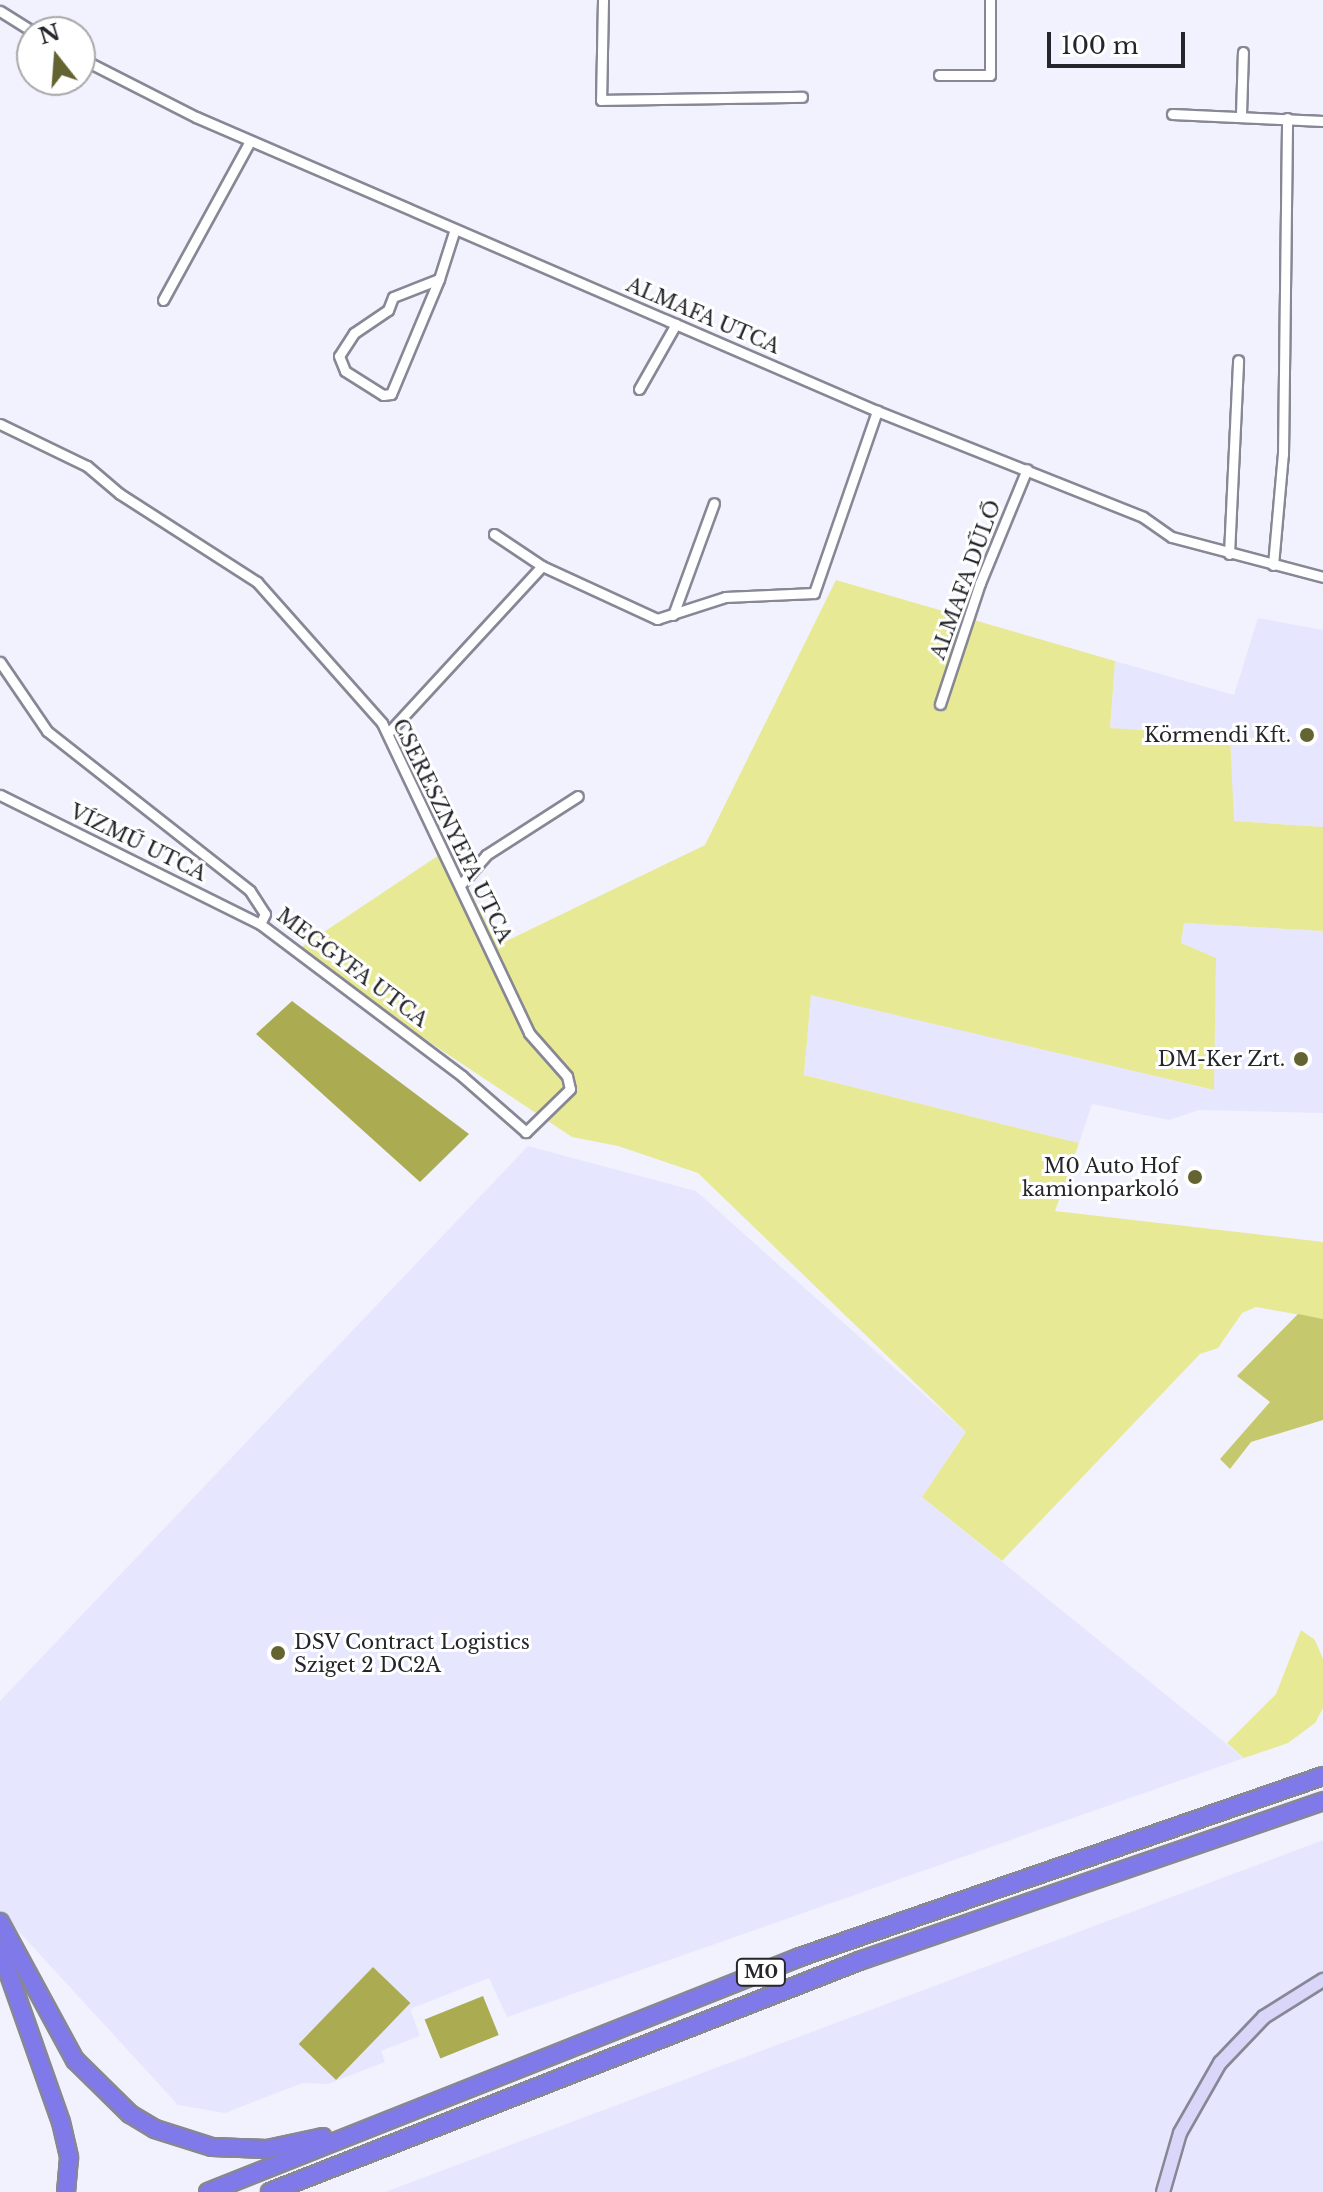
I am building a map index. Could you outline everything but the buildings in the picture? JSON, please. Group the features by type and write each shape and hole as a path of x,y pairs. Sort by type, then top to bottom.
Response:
{"highway":[{"name":"M0","path":"208,2192 800,1957 1323,1776"},
{"name":"M0","path":"270,2192 859,1961 1323,1801"},
{"path":"0,1922 75,2060 107,2097 155,2129 212,2147 267,2149 372,2126"},
{"path":"0,1949 19,1992 66,2141 66,2192"},
{"path":"0,1971 19,1992"}],"main road":[{"path":"1163,2192 1180,2133 1220,2063 1264,2017 1323,1980"}],"street":[{"path":"603,0 601,100 802,97"},
{"path":"939,75 990,75 990,0"},
{"path":"1241,114 1243,52"},
{"name":"ALMAFA UTCA","path":"96,66 250,141 877,411 1143,517 1172,537 1323,577"},
{"path":"1172,114 1241,114 1323,121"},
{"path":"1273,565 1283,454 1287,118"},
{"path":"163,300 250,141"},
{"path":"439,279 393,297 388,310 354,333 339,356 345,371 383,395 391,394 439,279 455,229"},
{"path":"639,389 676,324"},
{"path":"1229,554 1238,360"},
{"path":"494,534 542,566 641,615 657,619 725,597 814,593 877,411"},
{"name":"CSERESZNYEFA UTCA","path":"0,424 87,466 257,582 388,733 462,883 529,1033 571,1085 526,1132"},
{"name":"ALMAFA DŰLŐ","path":"940,704 980,583 1027,469"},
{"path":"673,615 714,503"},
{"path":"388,733 542,566"},
{"name":"MEGGYFA UTCA","path":"0,662 47,731 250,891 265,914 260,924 462,1076 526,1132"},
{"name":"VÍZMŰ UTCA","path":"0,795 260,924"},
{"path":"462,883 486,855 578,796"}],"shaded area":[{"path":"1258,618 1323,630 1323,827 1233,821 1110,728 1115,661 1234,695"},
{"path":"1184,923 1323,931 1323,1113 1199,1110 1169,1120 1092,1104 1079,1143 804,1075 811,994 1213,1090 1216,959 1181,943"},
{"path":"292,1001 469,1134 420,1182 256,1034"},
{"path":"528,1146 696,1191 966,1432 922,1497 1244,1758 507,2017 489,1978 410,2009 420,2036 381,2051 385,2062 328,2084 303,2083 225,2113 178,2105 0,1911 0,1701"},
{"path":"1298,1314 1323,1319 1323,1420 1251,1442 1230,1469 1220,1459 1270,1402 1237,1376"},
{"path":"1323,1840 1323,2192 385,2192"},
{"path":"373,1967 410,2003 336,2080 299,2044"},
{"path":"483,1996 499,2035 440,2059 425,2020"}],"green space":[{"path":"836,580 1115,661 1110,728 1230,736 1234,821 1323,827 1323,931 1184,923 1181,943 1216,958 1214,1090 811,995 804,1075 1079,1143 1055,1211 1323,1242 1323,1319 1256,1307 1242,1313 1218,1348 1200,1354 1002,1561 922,1497 966,1432 698,1173 618,1146 572,1137 294,952 448,849 498,945 705,845"},
{"path":"1301,1630 1315,1640 1323,1659 1323,1708 1315,1723 1288,1743 1244,1758 1227,1743 1276,1694"}],"place":[{"name":"Körmendi Kft.","path":"1307,735"},
{"name":"DM-Ker Zrt.","path":"1301,1059"},
{"name":"M0 Auto Hof kamionparkoló","path":"1195,1177"},
{"name":"DSV Contract Logistics Sziget 2 DC2A","path":"278,1653"}]}
